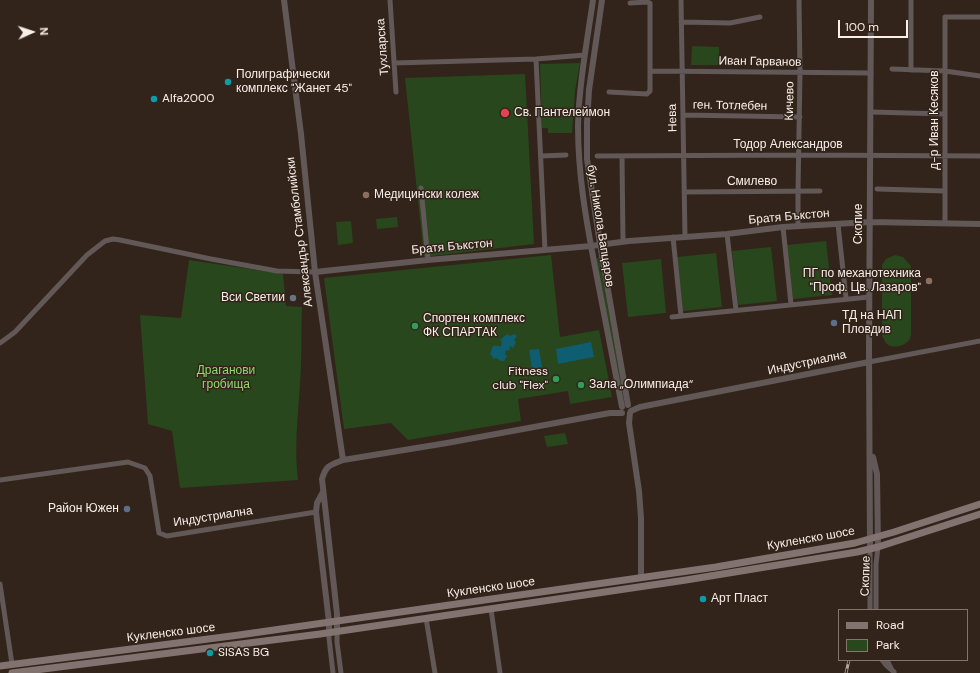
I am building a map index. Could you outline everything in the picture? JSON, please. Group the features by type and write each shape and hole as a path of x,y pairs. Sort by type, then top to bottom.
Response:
{"main road":[{"name":"Кукленско шосе","path":"0,666 239,635 716,566 853,543 878,537 980,504"},
{"name":"Кукленско шосе","path":"12,673 337,631 686,580 870,549 980,514"}],"street":[{"name":"Александър Стамболийски","path":"284,0 301,134 315,272 342,460"},
{"name":"Тухларска","path":"390,0 396,92"},
{"name":"бул. Никола Вапцаров","path":"593,0 579,102 578,146 581,182 591,246 605,324 629,423 639,491 641,518 641,577"},
{"name":"бул. Никола Вапцаров","path":"602,0 589,90 587,130 589,172 626,410"},
{"name":"Нева","path":"681,0 685,237"},
{"name":"Кичево","path":"798,226 800,0"},
{"name":"Скопие","path":"870,549 869,296 871,0"},
{"path":"911,0 911,70"},
{"path":"609,92 647,94 650,91 650,4 647,2 630,3"},
{"path":"681,22 730,23 760,17"},
{"name":"д-р Иван Кесяков","path":"945,223 945,17 980,17"},
{"path":"394,63 536,59 585,55"},
{"path":"536,59 546,250"},
{"path":"892,70 945,72 980,76"},
{"name":"Иван Гарванов","path":"650,71 871,73"},
{"path":"871,112 945,114"},
{"name":"ген. Тотлебен","path":"683,115 800,117"},
{"path":"541,156 566,155"},
{"name":"Тодор Александров","path":"597,156 980,156"},
{"path":"622,156 623,242"},
{"path":"421,188 428,260"},
{"path":"877,189 945,191"},
{"name":"Смилево","path":"684,192 820,192"},
{"name":"Братя Бъкстон","path":"315,272 673,237 727,234 783,227 870,222 980,224"},
{"path":"838,224 846,298"},
{"path":"783,227 791,304"},
{"path":"727,234 736,310"},
{"path":"673,237 681,316"},
{"path":"0,343 15,332 87,255 105,241 113,239 277,271 315,272"},
{"path":"672,317 869,296"},
{"name":"Индустриална","path":"337,631 322,479 324,470 329,465 342,460 448,443 610,413 980,341"},
{"name":"Скопие","path":"870,448 877,474 878,547 873,609"},
{"name":"Индустриална","path":"0,480 128,462 145,468 150,476 159,533 166,536 316,512"},
{"name":"Индустриална","path":"323,492 317,503 316,512 330,622 329,632"},
{"path":"870,549 873,609"},
{"path":"0,584 12,664"},
{"path":"491,608 500,673"},
{"path":"426,618 435,673"},
{"path":"337,631 341,673"},
{"path":"329,632 333,673"},
{"path":"883,661 886,666 894,672 888,661"}],"green space":[{"path":"692,46 719,47 719,65 691,65"},
{"path":"580,63 575,91 572,133 548,133 548,128 542,128 540,64"},
{"path":"525,74 534,244 424,257 405,78"},
{"path":"397,217 398,227 377,229 376,219"},
{"path":"351,221 353,243 338,245 336,222"},
{"path":"826,241 832,295 793,299 787,245"},
{"path":"771,247 777,301 738,305 732,251"},
{"path":"716,253 722,307 683,311 677,257"},
{"path":"551,255 560,337 599,330 612,397 570,404 568,391 518,399 521,421 408,440 391,423 344,429 324,278"},
{"path":"895,255 903,257 911,266 911,335 907,342 896,347 887,344 882,336 882,265 886,259"},
{"path":"599,258 623,392 620,392 596,259"},
{"path":"661,259 666,313 628,317 622,263"},
{"name":"Драганови гробища","path":"189,260 283,274 286,306 302,307 301,374 296,444 298,480 180,488 172,431 148,424 140,315 181,318"},
{"path":"565,433 568,444 547,447 544,436"}],"water":[{"path":"507,334 510,336 514,334 517,336 514,340 516,342 513,348 510,346 509,351 506,350 505,354 507,356 504,361 496,358 494,359 490,354 493,346 500,347 502,342 500,340"},
{"path":"591,342 594,357 558,364 556,349"},
{"path":"539,349 542,367 532,369 529,350"}],"railway":[{"path":"846,673 849,661"}],"place":[{"name":"Полиграфически комплекс \"Жанет 45\"","path":"228,82"},
{"name":"Alfa2000","path":"154,99"},
{"name":"Св. Пантелеймон","path":"505,113"},
{"name":"Медицински колеж","path":"366,195"},
{"name":"ПГ по механотехника \"Проф. Цв. Лазаров\"","path":"929,281"},
{"name":"Вси Светии","path":"293,298"},
{"name":"ТД на НАП Пловдив","path":"834,323"},
{"name":"Спортен комплекс ФК СПАРТАК","path":"415,326"},
{"name":"Fitness club \"Flex\"","path":"556,379"},
{"name":"Зала „Олимпиада“","path":"581,385"},
{"name":"Район Южен","path":"127,509"},
{"name":"Арт Пласт","path":"703,599"},
{"name":"SISAS BG","path":"210,653"}]}
